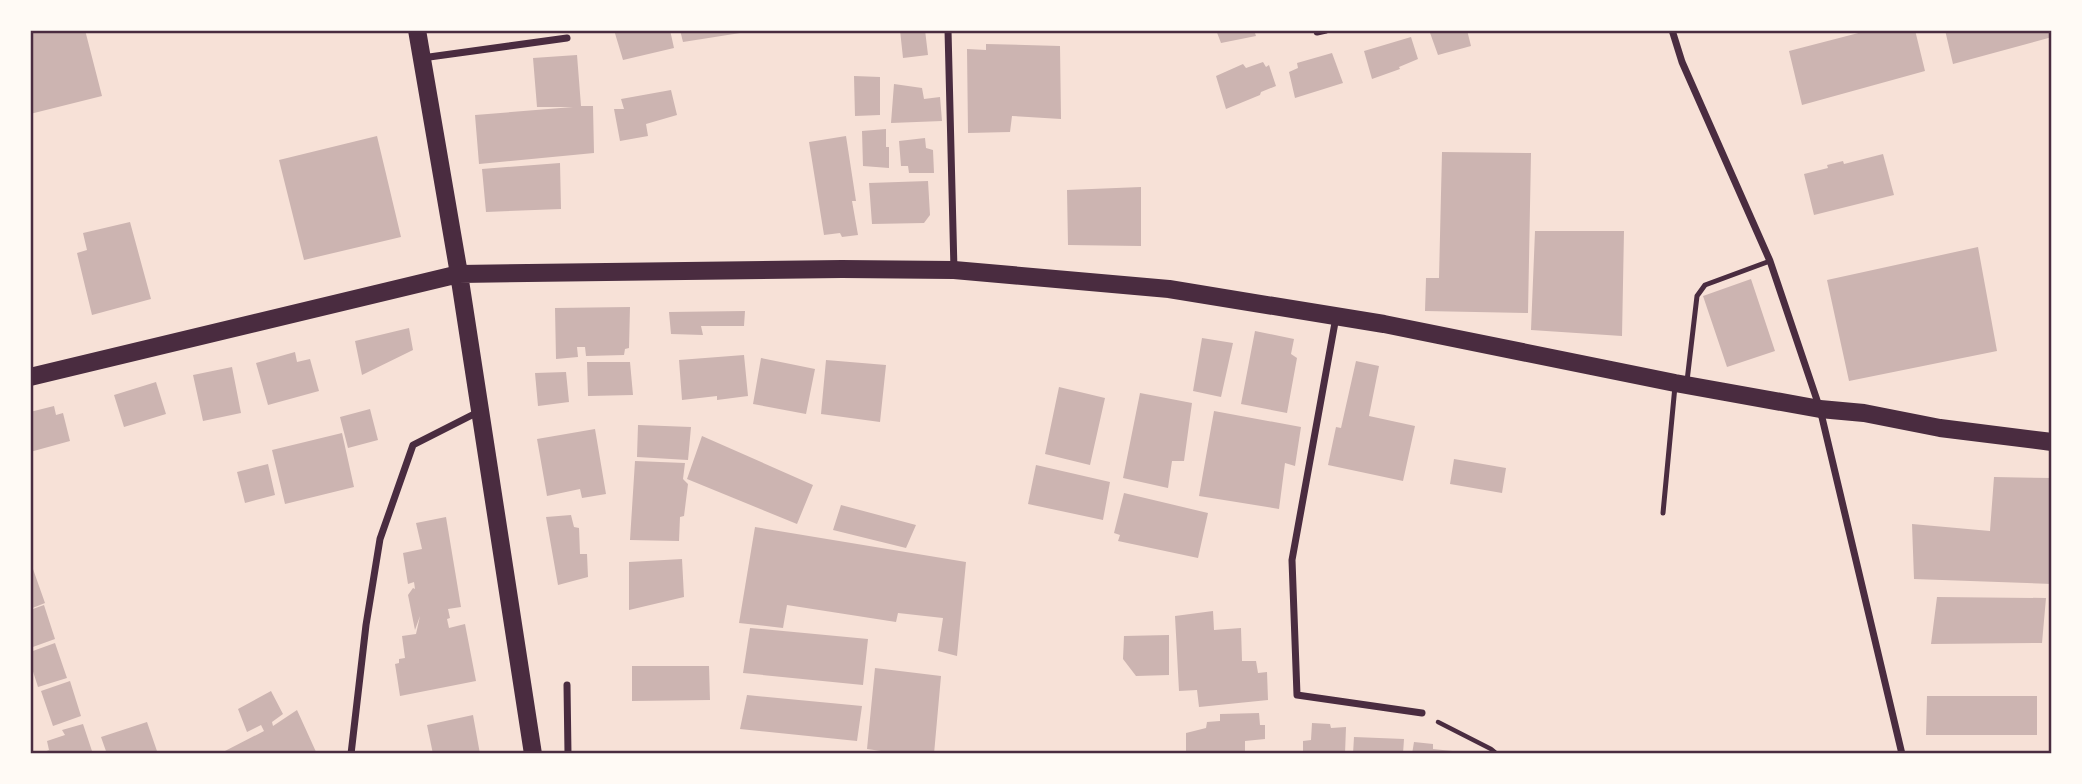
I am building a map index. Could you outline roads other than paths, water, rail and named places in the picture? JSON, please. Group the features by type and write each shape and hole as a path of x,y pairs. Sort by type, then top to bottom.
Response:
{"main road":[{"path":"417,30 533,754"},
{"path":"30,377 458,274 954,270 1169,289 1337,316 1820,409 1864,413 1940,428 2052,442"}],"street":[{"path":"948,30 954,270"},
{"path":"1317,32 1326,30"},
{"path":"1672,30 1682,62 1770,261 1820,409 1902,754"},
{"path":"421,58 567,38"},
{"path":"1337,316 1292,560 1297,695 1422,713"},
{"path":"351,754 366,625 380,539 413,445 480,410"},
{"path":"566,685 568,754"}],"lane":[{"path":"1663,513 1681,384 1697,296 1706,285 1770,261"}]}
